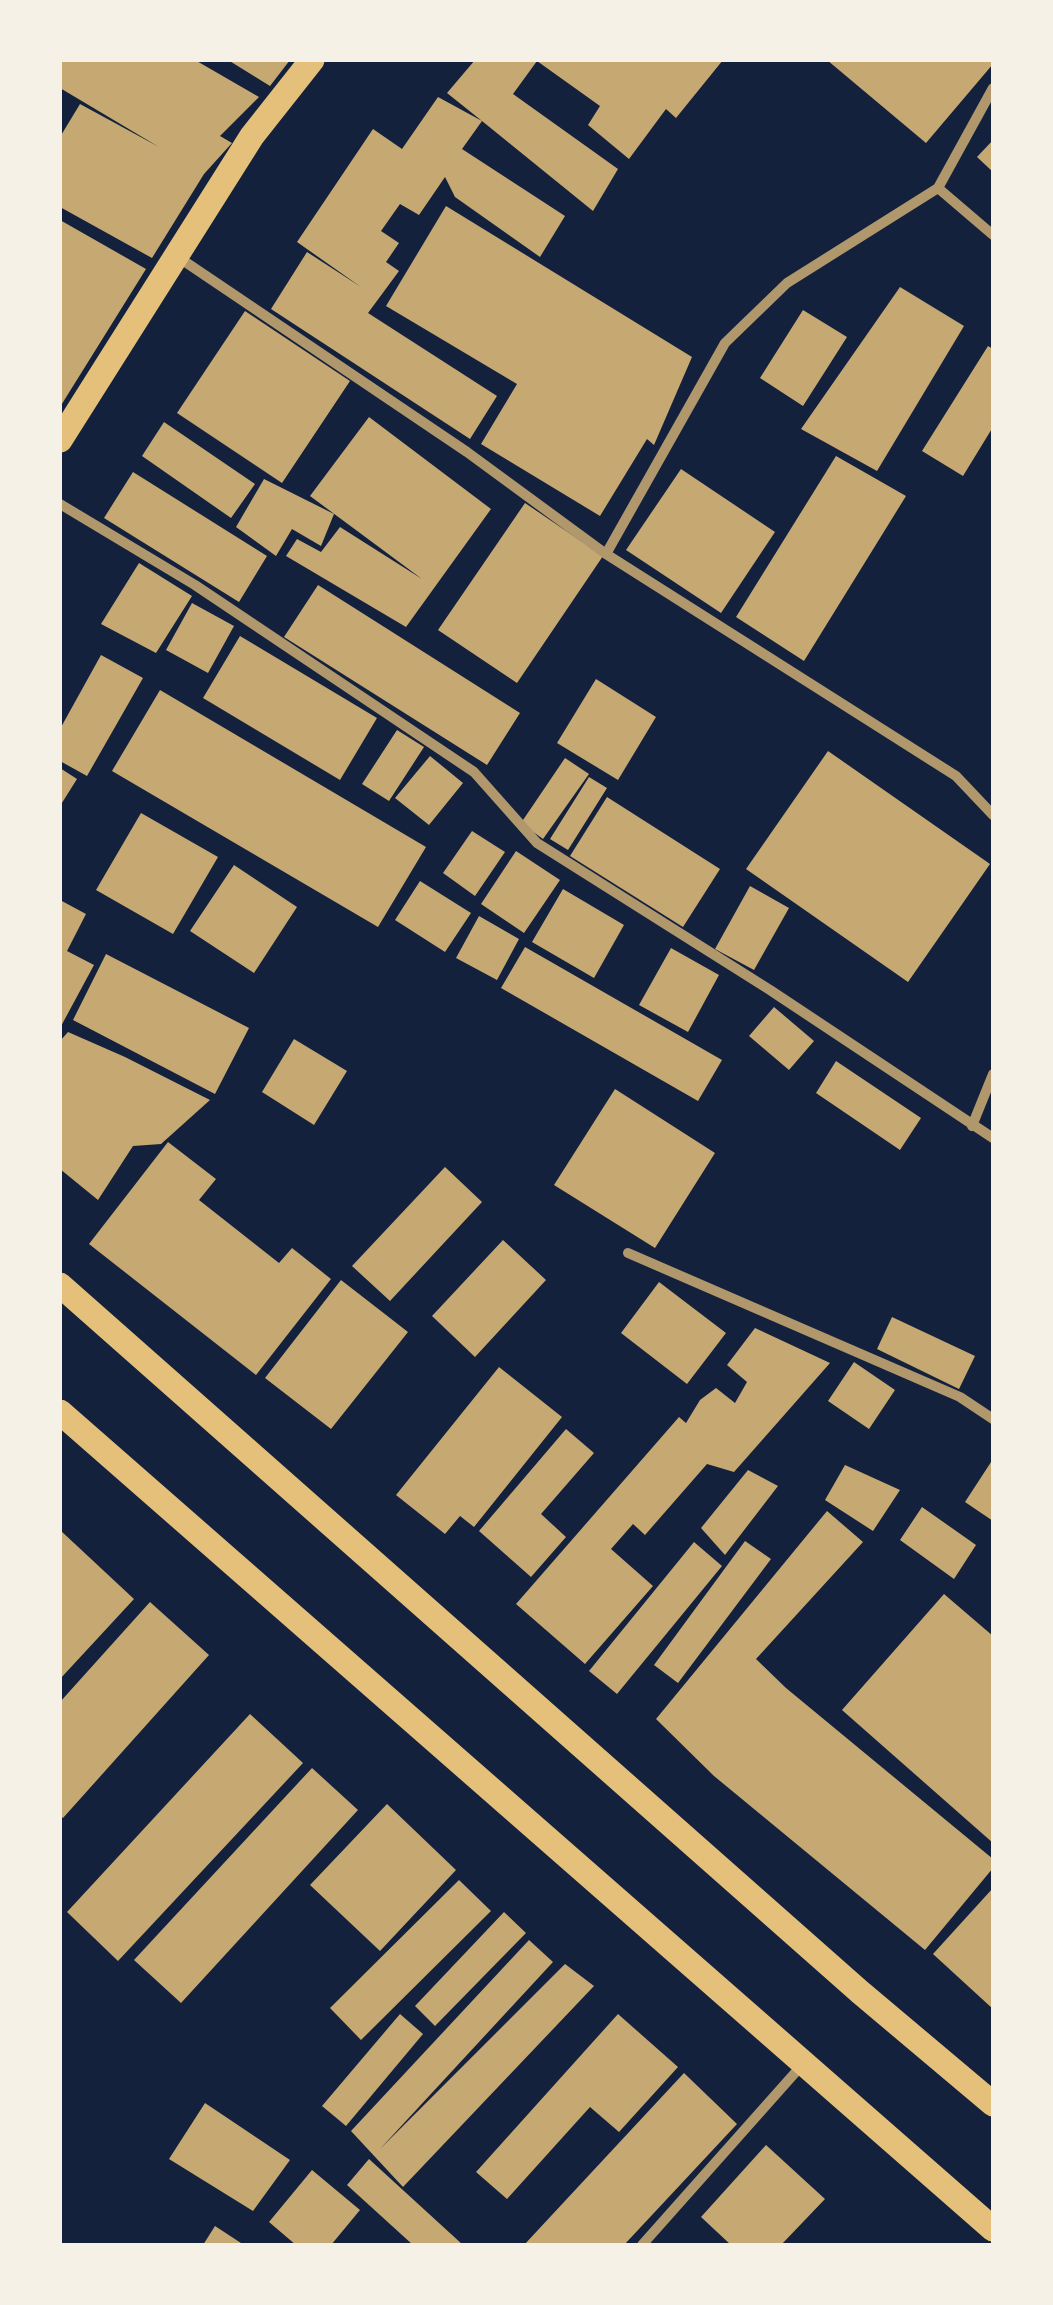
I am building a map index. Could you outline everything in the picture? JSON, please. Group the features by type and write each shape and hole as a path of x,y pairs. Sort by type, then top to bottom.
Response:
{"main road":[{"path":"60,440 252,136 312,60"},
{"path":"60,1285 860,1992 993,2104"},
{"path":"60,1412 993,2229"}],"street":[{"path":"606,554 725,343 787,283 938,188 993,88"},
{"path":"938,188 993,234"},
{"path":"174,254 467,452 606,554 956,776 993,815"},
{"path":"60,504 195,585 474,772 536,843 770,990 993,1138"},
{"path":"972,1126 993,1074"},
{"path":"628,1252 960,1396 993,1419"},
{"path":"642,2245 802,2065"}],"building":[{"path":"60,60 195,60 259,97 220,136 232,143 204,174 152,258 60,207 60,137 80,104 159,147 60,88"},
{"path":"228,60 290,60 270,86"},
{"path":"475,60 723,60 676,118 666,109 629,159 588,125 600,106 537,61 513,94 618,169 593,211 447,93"},
{"path":"827,60 993,60 993,64 926,143"},
{"path":"438,97 482,121 462,149 565,216 540,257 455,197 445,177 419,215 400,204 381,231 399,243 386,262 399,271 368,313 497,396 470,439 271,309 307,252 361,287 297,242 373,129 402,149"},
{"path":"993,140 993,172 977,157"},
{"path":"446,206 692,357 654,445 647,439 600,516 481,444 517,384 386,306"},
{"path":"60,220 146,269 60,407"},
{"path":"900,287 964,326 877,471 801,429"},
{"path":"803,310 847,337 803,406 760,378"},
{"path":"245,311 350,381 282,483 177,413"},
{"path":"988,346 993,349 993,427 963,476 922,451"},
{"path":"369,417 491,509 406,627 286,556 297,539 321,552 340,527 422,579 310,496"},
{"path":"164,422 255,484 231,518 142,456"},
{"path":"836,456 906,496 804,661 736,617"},
{"path":"681,469 775,532 721,613 626,550"},
{"path":"133,472 267,556 239,602 104,518"},
{"path":"264,479 334,514 321,546 292,529 276,556 236,527"},
{"path":"525,503 603,556 517,683 438,630"},
{"path":"139,563 192,596 156,653 101,624"},
{"path":"318,585 520,713 487,765 284,637"},
{"path":"192,603 234,626 208,673 166,650"},
{"path":"240,636 377,718 340,780 203,698"},
{"path":"101,655 143,678 87,776 60,761 60,729"},
{"path":"596,679 656,717 618,780 557,743"},
{"path":"160,690 426,847 378,927 112,771"},
{"path":"397,730 424,747 389,801 362,784"},
{"path":"828,751 990,864 908,982 746,869"},
{"path":"430,756 463,783 429,825 395,798"},
{"path":"565,758 589,774 543,839 521,823"},
{"path":"60,768 77,779 60,806"},
{"path":"589,777 607,788 568,850 550,839"},
{"path":"607,797 720,869 683,927 570,856"},
{"path":"141,813 218,857 173,934 96,890"},
{"path":"472,831 505,852 475,896 443,873"},
{"path":"516,851 560,880 524,933 481,904"},
{"path":"234,865 297,907 254,973 190,931"},
{"path":"420,881 471,913 445,952 395,920"},
{"path":"750,886 789,908 754,970 715,949"},
{"path":"563,889 624,925 594,978 532,942"},
{"path":"60,900 86,914 67,951 94,965 60,1028"},
{"path":"479,916 519,939 497,980 456,958"},
{"path":"525,947 722,1060 698,1101 501,988"},
{"path":"671,948 719,975 688,1032 639,1005"},
{"path":"106,954 249,1028 215,1094 73,1020"},
{"path":"774,1007 814,1041 789,1070 749,1036"},
{"path":"68,1032 210,1100 161,1144 133,1146 98,1200 60,1169 60,1041"},
{"path":"294,1039 347,1071 314,1125 262,1092"},
{"path":"836,1061 921,1118 900,1150 816,1093"},
{"path":"615,1089 715,1153 655,1248 554,1185"},
{"path":"168,1142 216,1179 199,1200 279,1263 292,1248 331,1279 256,1375 89,1244"},
{"path":"445,1167 482,1202 390,1301 352,1266"},
{"path":"503,1240 546,1280 475,1357 432,1316"},
{"path":"341,1280 408,1332 331,1429 265,1378"},
{"path":"659,1282 726,1333 687,1384 621,1333"},
{"path":"892,1317 975,1356 959,1389 877,1349"},
{"path":"755,1328 830,1363 734,1472 707,1464 645,1535 633,1524 611,1549 653,1586 585,1664 516,1604 679,1417 686,1423 700,1400 716,1388 735,1403 747,1382 727,1365"},
{"path":"854,1362 895,1390 869,1429 828,1401"},
{"path":"499,1367 562,1417 474,1527 460,1516 445,1534 396,1495"},
{"path":"566,1429 594,1453 541,1514 566,1537 531,1577 479,1531"},
{"path":"993,1459 993,1521 965,1502"},
{"path":"845,1465 900,1490 873,1531 825,1500"},
{"path":"748,1470 778,1486 725,1555 701,1528"},
{"path":"922,1507 976,1545 954,1579 900,1540"},
{"path":"827,1511 863,1542 756,1659 993,1859 993,1868 925,1950 714,1776 656,1719"},
{"path":"60,1530 134,1599 60,1679"},
{"path":"745,1541 771,1559 678,1683 654,1665"},
{"path":"694,1542 722,1566 617,1694 589,1671"},
{"path":"944,1594 993,1636 993,1843 842,1710"},
{"path":"150,1602 209,1655 63,1818 60,1702"},
{"path":"250,1714 303,1763 118,1961 67,1912"},
{"path":"312,1768 358,1810 181,2003 134,1960"},
{"path":"387,1804 456,1870 380,1951 310,1885"},
{"path":"459,1880 491,1911 361,2040 330,2008"},
{"path":"993,1888 993,2009 933,1954"},
{"path":"504,1912 526,1933 435,2026 415,2006"},
{"path":"529,1940 553,1962 380,2149 565,1964 594,1986 403,2187 351,2131"},
{"path":"400,2014 423,2034 346,2126 322,2106"},
{"path":"618,2014 678,2067 619,2132 590,2107 507,2199 476,2172"},
{"path":"684,2073 737,2124 624,2245 524,2245"},
{"path":"205,2103 290,2160 253,2211 169,2159"},
{"path":"766,2145 825,2199 781,2245 731,2245 701,2217"},
{"path":"369,2159 463,2245 413,2245 347,2185"},
{"path":"312,2170 360,2210 331,2245 296,2245 269,2222"},
{"path":"215,2226 244,2245 203,2245"}]}
